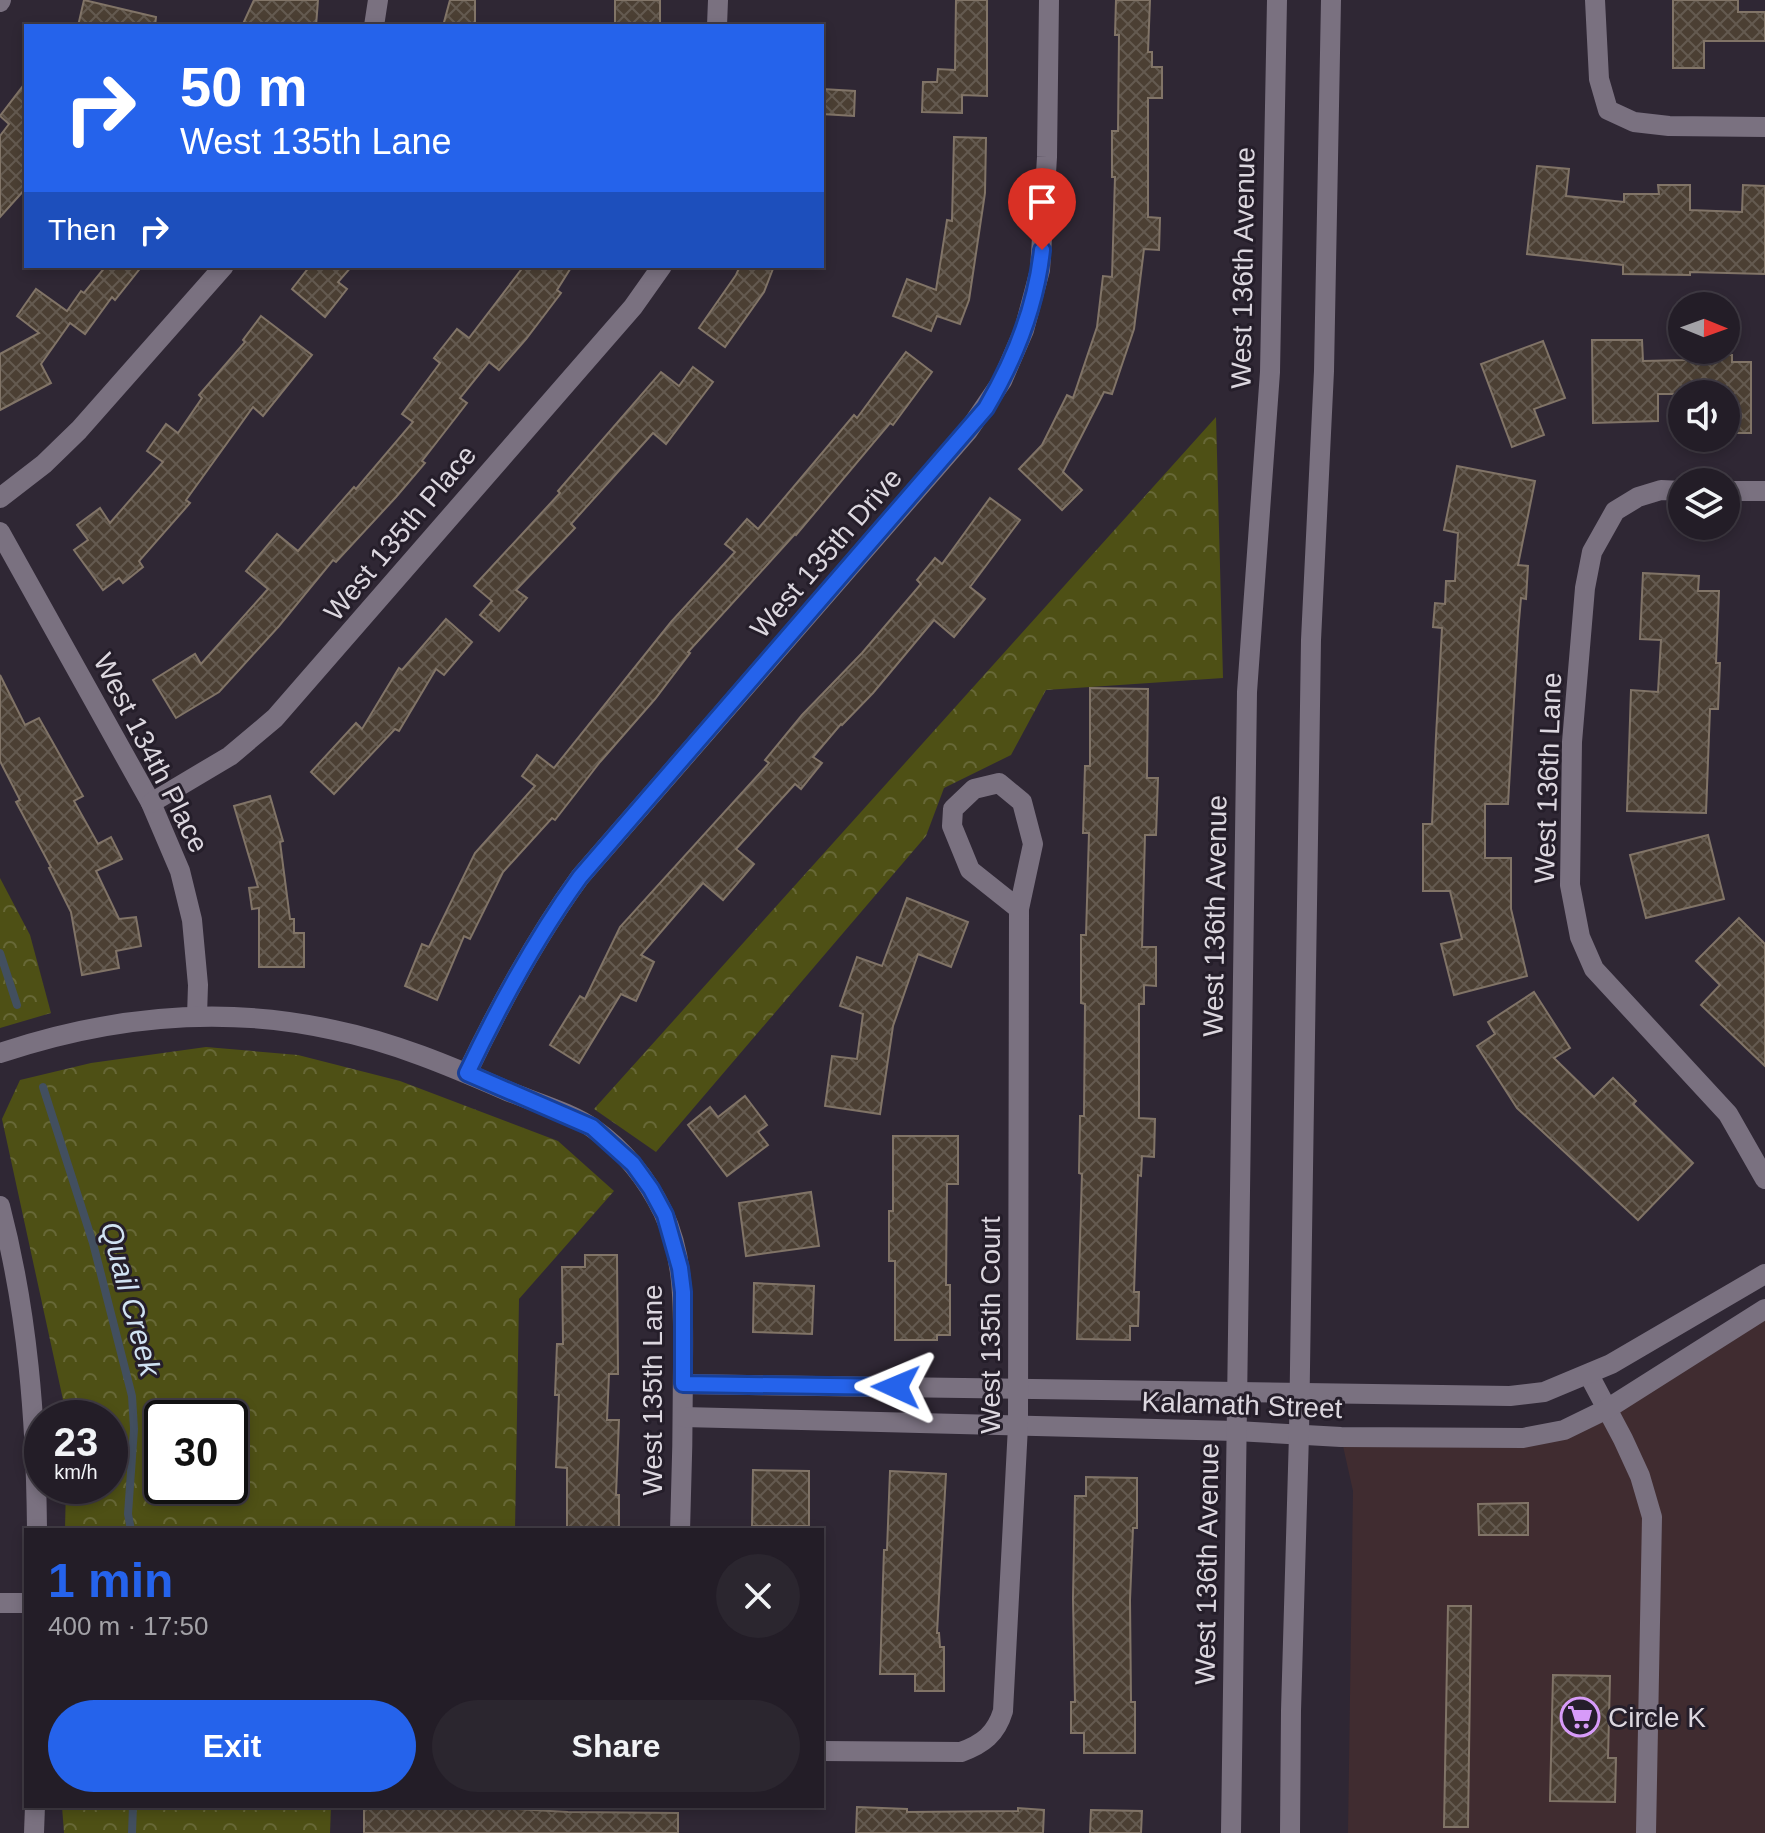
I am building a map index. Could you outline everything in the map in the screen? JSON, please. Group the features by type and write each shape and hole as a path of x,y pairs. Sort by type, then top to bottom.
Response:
{"street":[{"path":"374,24 378,0"},
{"path":"717,24 718,0"},
{"name":"West 135th Drive","path":"467,1073 523,961 580,877 968,431 1002,381 1024,330 1040,270 1047,157 1049,0"},
{"name":"West 136th Avenue","path":"1231,1823 1247,692 1270,372 1277,0"},
{"path":"1290,1833 1311,640 1323,387 1331,0"},
{"path":"1595,0 1599,79 1608,110 1634,122 1669,126 1765,127"},
{"path":"0,498 44,464 79,430 222,268"},
{"name":"West 135th Place","path":"151,803 230,756 275,718 633,307 661,268"},
{"name":"West 136th Lane","path":"1668,490 1638,497 1615,511 1592,552 1585,588 1572,742 1570,885 1580,937 1594,969 1728,1114 1765,1179"},
{"path":"1740,491 1765,491"},
{"name":"West 134th Place","path":"0,532 151,803 180,871 187,896 198,985 197,1016"},
{"name":"West 135th Court","path":"824,1751 946,1754 977,1746 990,1737 999,1725 1006,1685 1018,1426 1019,909 1033,844 1022,802 999,783 974,789 953,809 952,826 970,870 1019,909"},
{"path":"0,1053 42,1039 111,1024 197,1016 243,1016 337,1030 467,1073"},
{"name":"West 135th Lane","path":"467,1073 592,1127 633,1164 665,1215 680,1268 683,1292 680,1528"},
{"path":"0,1206 11,1249 28,1352 36,1451 37,1528"},
{"name":"Kalamath Street","path":"683,1384 1510,1396 1544,1392 1589,1375 1765,1274"},
{"name":"Kalamath Street","path":"683,1417 1523,1438 1564,1430 1607,1409 1765,1309"},
{"path":"1589,1375 1640,1476 1652,1517 1646,1833"},
{"path":"0,1603 24,1603"},
{"path":"34,1833 35,1808"},
{"path":"1231,1823 1241,1833"}],"shaded area":[{"path":"1765,1310 1765,1833 1348,1833 1353,1491 1341,1437 1523,1438 1607,1409"}],"green space":[{"path":"1216,417 1223,678 1046,690 1011,755 944,788 926,836 656,1152 594,1109"},
{"path":"0,878 30,935 51,1013 0,1028"},
{"path":"206,1047 298,1055 400,1081 558,1141 614,1191 519,1299 515,1528 65,1528 66,1504 128,1504 128,1400 63,1400 2,1119 20,1080 91,1063"},
{"path":"62,1808 331,1808 330,1833 64,1833"}],"building":[{"path":"84,0 156,17 155,24 78,24"},
{"path":"254,0 318,0 316,24 243,24"},
{"path":"450,0 475,0 475,24 444,24"},
{"path":"615,0 660,0 660,24 615,24"},
{"path":"956,0 987,0 987,96 962,95 962,113 922,112 923,82 937,82 938,69 955,70"},
{"path":"1116,0 1150,0 1148,52 1152,52 1152,67 1162,67 1162,98 1148,98 1148,217 1160,218 1159,250 1144,249 1134,329 1112,394 1104,392 1063,472 1082,490 1062,510 1019,469 1042,445 1067,395 1073,398 1097,327 1103,276 1112,277 1115,177 1112,177 1112,131 1118,131 1119,35 1115,35"},
{"path":"1673,0 1738,0 1738,12 1765,12 1765,41 1704,41 1704,68 1673,68"},
{"path":"24,85 24,190 0,217 0,136 9,124 0,116"},
{"path":"824,89 855,91 854,116 824,114"},
{"path":"954,137 986,138 985,193 969,300 960,324 937,316 931,331 893,316 907,279 936,290 947,220 952,221"},
{"path":"1537,166 1569,169 1566,196 1624,202 1624,194 1659,194 1658,185 1690,185 1690,210 1742,212 1743,185 1765,186 1765,274 1623,274 1623,265 1527,254"},
{"path":"104,268 140,268 115,300 112,297 85,334 70,323 41,364 51,383 0,410 0,354 39,333 17,316 36,289 67,311 81,291 84,293"},
{"path":"308,268 350,268 338,282 347,289 325,317 292,289"},
{"path":"522,268 571,268 557,290 561,293 526,339 499,370 489,362 460,398 467,403 422,461 425,463 396,497 336,562 333,560 219,692 176,718 153,680 195,654 201,664 268,589 246,571 277,534 298,551 413,422 402,414 440,363 434,358 457,329 469,338"},
{"path":"739,268 773,268 764,292 725,347 699,328"},
{"path":"261,316 312,355 263,416 253,407 186,500 190,503 139,561 143,567 123,583 119,578 103,590 74,550 88,540 77,525 100,508 110,523 163,462 147,451 166,424 178,433 202,398 199,395 245,342 243,340"},
{"path":"1592,340 1642,340 1643,361 1668,360 1668,364 1751,362 1751,433 1740,433 1740,380 1668,380 1668,394 1658,394 1658,421 1593,423"},
{"path":"1543,341 1565,398 1534,409 1544,435 1512,447 1481,364"},
{"path":"906,352 932,372 893,425 890,423 796,535 688,652 655,699 555,820 552,818 503,872 470,939 464,936 437,1000 405,986 422,944 429,947 475,853 535,786 522,776 537,755 554,768 671,622 735,552 725,544 747,519 758,529 854,415 857,418"},
{"path":"693,367 713,382 666,444 653,433 571,524 575,528 516,590 527,598 499,631 480,615 492,601 474,586 560,493 558,491 661,372 679,386"},
{"path":"1457,466 1535,481 1518,565 1528,566 1526,599 1521,598 1518,632 1508,804 1485,804 1485,858 1511,858 1511,909 1527,976 1454,995 1441,944 1462,939 1450,891 1423,891 1423,824 1432,824 1442,628 1433,627 1435,603 1445,604 1446,581 1455,581 1458,533 1444,530"},
{"path":"990,498 1020,520 970,587 985,599 954,637 934,620 873,693 841,724 813,757 822,763 801,789 795,784 736,849 754,864 723,900 703,883 641,955 654,962 636,1001 621,994 579,1063 550,1045 580,996 585,999 620,927 769,763 765,760 802,715 862,653 921,584 917,580 935,558 942,564"},
{"path":"1643,573 1699,576 1698,591 1719,591 1718,709 1710,709 1706,813 1627,811 1631,690 1658,692 1661,640 1640,639"},
{"path":"446,619 472,642 444,675 436,669 399,731 395,729 334,794 311,772 356,723 362,729 399,668 402,670"},
{"path":"0,675 25,725 39,718 83,796 74,801 98,844 111,837 122,859 96,871 119,919 136,917 141,946 116,951 119,968 82,975 71,912 16,802 20,800 0,761"},
{"path":"1090,688 1148,689 1147,778 1158,778 1156,835 1145,835 1142,947 1156,947 1156,986 1144,985 1144,1004 1139,1004 1139,1118 1155,1119 1154,1157 1142,1156 1141,1176 1138,1175 1134,1292 1139,1292 1138,1326 1130,1326 1130,1340 1077,1339 1082,1174 1079,1173 1080,1116 1084,1116 1085,1004 1081,1003 1081,935 1086,935 1089,833 1083,833 1085,766 1090,766"},
{"path":"270,796 283,841 280,842 290,919 294,919 294,933 304,933 304,967 259,967 259,908 252,909 249,888 258,887 234,806"},
{"path":"1708,835 1724,899 1646,918 1630,855"},
{"path":"907,898 968,922 951,967 918,954 893,1026 880,1114 825,1106 832,1056 857,1059 863,1014 840,1006 857,957 882,966"},
{"path":"1739,918 1765,944 1765,1066 1701,1005 1720,985 1696,961"},
{"path":"1534,992 1570,1048 1554,1058 1594,1097 1613,1078 1636,1101 1633,1104 1693,1163 1638,1220 1517,1108 1477,1046 1495,1034 1488,1022"},
{"path":"745,1096 767,1125 758,1132 768,1145 727,1176 688,1125 710,1107 718,1117"},
{"path":"893,1136 958,1136 958,1184 947,1184 946,1285 950,1285 950,1335 937,1335 937,1340 895,1340 895,1261 889,1261"},
{"path":"811,1192 819,1246 746,1256 739,1203"},
{"path":"585,1255 617,1255 618,1374 609,1374 607,1420 619,1420 616,1495 619,1495 619,1528 567,1528 567,1468 556,1467 559,1395 555,1395 557,1344 563,1344 562,1267 585,1267"},
{"path":"754,1283 814,1286 812,1334 753,1332"},
{"path":"753,1470 809,1471 809,1526 752,1526"},
{"path":"890,1471 946,1474 937,1633 940,1647 944,1647 944,1691 915,1691 915,1674 880,1674"},
{"path":"1086,1477 1137,1478 1137,1528 1133,1528 1130,1600 1135,1753 1084,1753 1084,1733 1071,1733 1071,1702 1075,1702 1075,1496 1086,1496"},
{"path":"1528,1503 1528,1535 1479,1535 1478,1504"},
{"path":"1448,1606 1471,1606 1468,1827 1444,1827"},
{"name":"Circle K","path":"1553,1675 1610,1676 1608,1758 1616,1758 1615,1802 1550,1801"},
{"path":"857,1807 907,1809 907,1812 1044,1810 1043,1833 856,1833"},
{"path":"364,1808 678,1813 678,1833 364,1833"},
{"path":"1091,1810 1142,1811 1141,1833 1090,1833"}],"waterway":[{"name":"Quail Creek","path":"0,953 17,1005"},
{"name":"Quail Creek","path":"43,1087 93,1243 132,1396 134,1429 128,1514 131,1528"},
{"name":"Quail Creek","path":"132,1833 133,1808"}],"place":[{"name":"Circle K","path":"1580,1717"}],"route":[{"path":"896,1387 683,1384 680,1268 665,1215 651,1189 633,1164 592,1127 467,1073 523,961 580,877 986,408 1002,381 1024,330 1040,270 1042,250"}]}
